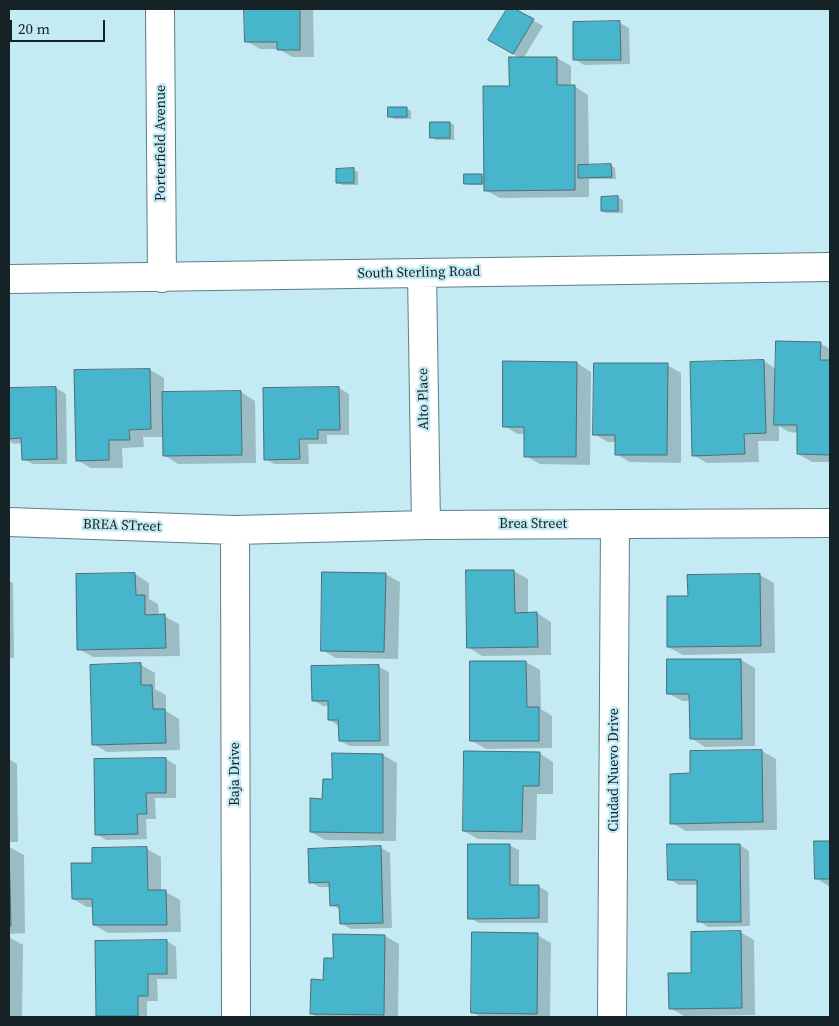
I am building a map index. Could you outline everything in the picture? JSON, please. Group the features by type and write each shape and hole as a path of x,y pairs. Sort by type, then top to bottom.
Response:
{"street":[{"name":"Porterfield Avenue","path":"160,9 162,278"},
{"name":"South Sterling Road","path":"9,280 830,267"},
{"name":"Alto Place","path":"422,273 426,525"},
{"name":"BREA STreet","path":"9,522 235,530"},
{"name":"Brea Street","path":"235,530 426,525 830,523"},
{"name":"Ciudad Nuevo Drive","path":"612,1017 615,524"},
{"name":"Baja Drive","path":"235,530 236,1017"}],"building":[{"path":"244,9 300,9 300,50 277,50 277,42 245,42"},
{"path":"507,9 515,9 534,19 513,54 488,40"},
{"path":"620,21 621,60 573,60 573,22"},
{"path":"509,57 557,57 557,85 575,85 575,190 484,191 483,86 509,86"},
{"path":"388,107 407,107 407,117 388,117"},
{"path":"430,122 450,122 450,138 430,138"},
{"path":"611,164 612,177 578,178 578,165"},
{"path":"354,168 354,183 336,183 336,169"},
{"path":"464,174 482,174 482,184 464,184"},
{"path":"618,196 618,211 601,211 601,197"},
{"path":"776,341 821,342 820,360 830,360 830,455 797,454 797,425 774,425"},
{"path":"764,360 766,433 744,434 745,454 692,456 690,362"},
{"path":"503,361 577,362 576,457 524,457 524,427 503,427"},
{"path":"594,363 668,363 667,455 615,455 615,435 593,435"},
{"path":"150,369 151,429 129,430 130,440 109,440 109,460 76,461 74,370"},
{"path":"56,387 57,459 22,460 21,438 9,439 9,388"},
{"path":"339,387 340,430 318,430 318,439 299,439 300,459 264,460 263,388"},
{"path":"241,391 242,455 163,456 162,392"},
{"path":"466,570 514,570 515,613 537,612 538,647 467,648"},
{"path":"322,572 386,573 384,652 321,651"},
{"path":"135,573 136,595 145,595 145,615 165,614 166,648 77,650 76,574"},
{"path":"760,574 761,646 667,647 667,596 688,596 687,575"},
{"path":"667,659 741,659 742,739 690,739 689,694 667,694"},
{"path":"470,661 526,661 527,707 539,707 539,741 470,741"},
{"path":"141,663 141,685 152,685 153,709 165,709 166,743 92,745 90,665"},
{"path":"379,665 380,741 339,741 338,720 328,720 328,701 312,701 311,666"},
{"path":"762,750 763,822 670,824 670,774 690,773 690,751"},
{"path":"464,751 540,752 539,786 523,786 522,832 463,831"},
{"path":"332,753 383,754 383,833 310,832 310,798 322,799 323,779 332,779"},
{"path":"166,758 166,793 146,793 147,814 137,814 138,834 95,835 94,759"},
{"path":"814,841 830,841 830,879 815,879"},
{"path":"468,844 510,844 510,885 539,885 539,918 468,919"},
{"path":"667,844 740,844 741,922 697,922 697,880 668,880"},
{"path":"9,845 11,926 9,926"},
{"path":"381,846 383,923 340,924 339,905 330,906 329,882 309,883 308,849"},
{"path":"147,847 148,890 166,890 167,925 93,925 92,899 72,899 71,863 92,863 92,848"},
{"path":"741,931 742,1008 669,1009 668,973 691,973 691,932"},
{"path":"472,932 538,933 537,1014 471,1013"},
{"path":"333,934 385,935 384,1015 310,1014 311,979 323,980 324,958 333,958"},
{"path":"167,940 167,974 148,974 148,996 138,996 138,1016 96,1016 95,941"}]}
